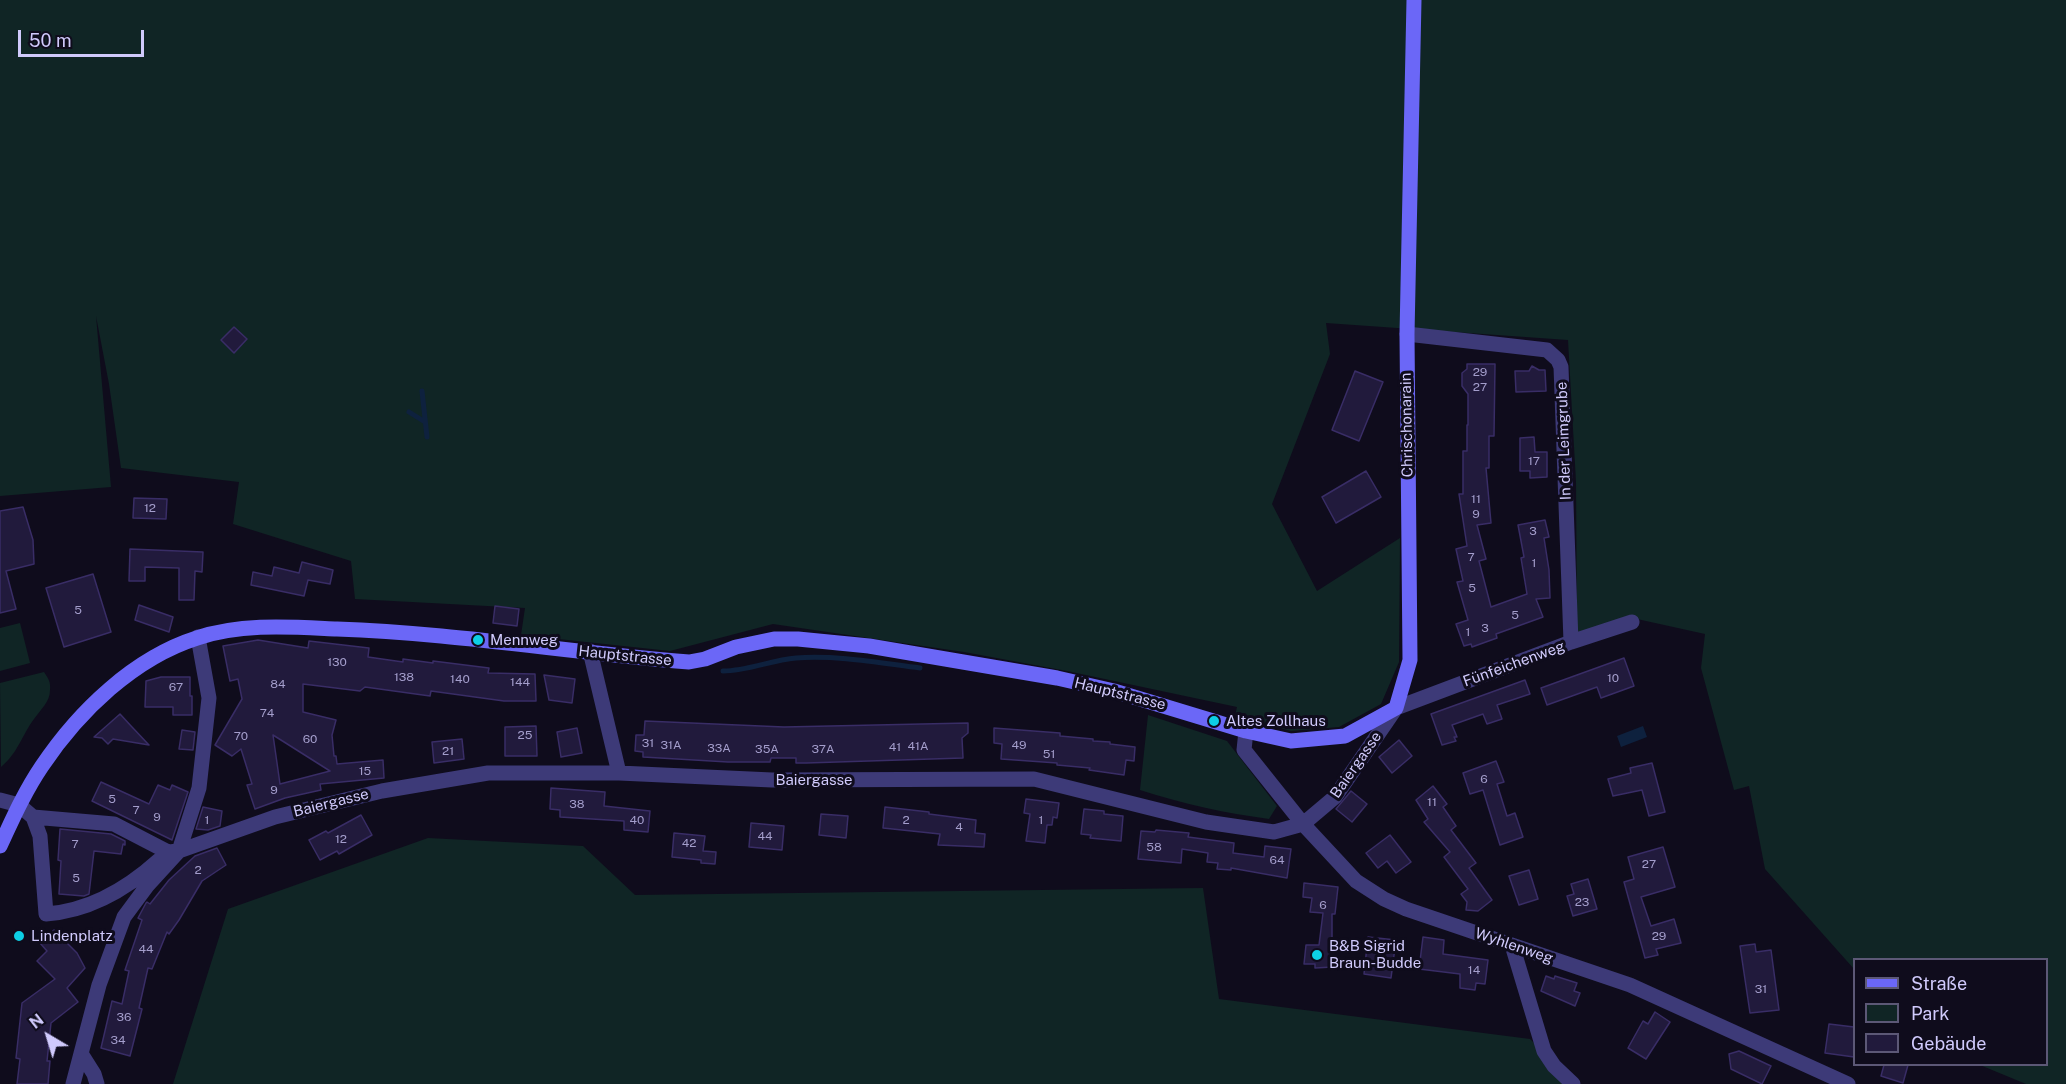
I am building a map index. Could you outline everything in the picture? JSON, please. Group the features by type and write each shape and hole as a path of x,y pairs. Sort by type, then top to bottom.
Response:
{"street":[{"name":"Chrischonarain","path":"1396,708 1410,660 1407,334 1414,0"},
{"name":"In der Leimgrube","path":"1407,334 1547,350 1558,360 1561,367 1570,642"},
{"name":"Fünfeichenweg","path":"1396,708 1570,642 1632,622"},
{"name":"Hauptstrasse","path":"0,846 19,805 42,766 70,730 99,700 128,675 168,650 198,638 245,628 423,633 689,662 713,656 736,646 774,639 869,646 1057,678 1114,691 1246,731 1291,741 1345,736 1396,708"},
{"path":"73,1084 99,985 124,917 174,852 199,788 209,698 198,638"},
{"path":"590,651 620,773"},
{"name":"Baiergasse","path":"174,852 275,817 382,791 488,773 620,773 772,780 1034,779 1206,822 1274,832 1303,824 1335,797 1396,708"},
{"name":"Wyhlenweg","path":"1246,731 1244,750 1303,824 1356,880 1384,899 1406,909 1630,985 1848,1084"},
{"path":"0,800 19,805 33,817 40,836 46,914 64,913 115,893 174,852"},
{"path":"33,817 114,824 174,852"},
{"path":"1512,945 1544,1051 1554,1066 1573,1084"},
{"path":"82,1055 94,1074 97,1084"}],"green space":[{"path":"0,0 2066,0 2066,1084 2026,1084 1982,1066 2048,1066 2048,958 1853,958 1853,968 1765,869 1749,786 1734,790 1701,668 1705,634 1628,617 1577,633 1576,482 1568,340 1326,323 1330,354 1272,504 1317,591 1400,538 1399,662 1381,704 1339,727 1291,731 1235,716 1237,707 1067,671 964,652 773,624 670,651 521,635 525,608 355,599 351,561 233,524 239,482 121,468 96,316 111,487 0,496"},
{"path":"20,623 30,663 0,671 0,628"},
{"path":"44,672 50,685 50,694 12,756 1,767 0,683"},
{"path":"1148,715 1227,741 1277,806 1269,819 1204,808 1140,790"},
{"path":"428,838 583,846 635,895 1203,888 1219,999 1530,1039 1575,1084 173,1084 228,909"}],"water":[{"path":"1643,726 1647,737 1621,747 1617,736"}],"building":[{"path":"234,327 247,339 234,353 221,340"},
{"path":"1467,364 1495,364 1494,436 1489,436 1489,468 1486,468 1491,523 1477,525 1486,559 1479,561 1491,607 1527,594 1521,558 1524,557 1518,525 1545,520 1549,537 1544,538 1550,598 1536,599 1543,617 1496,634 1497,638 1472,647 1471,644 1464,646 1456,624 1468,620 1457,582 1463,581 1456,549 1467,546 1459,494 1463,494 1463,451 1467,451 1468,394 1462,386 1462,373 1467,369"},
{"path":"1532,366 1545,370 1546,391 1516,392 1515,371 1529,371"},
{"path":"1355,371 1383,382 1359,441 1332,430"},
{"path":"1534,437 1535,452 1547,452 1547,477 1530,478 1530,471 1520,471 1520,438"},
{"path":"1366,471 1381,497 1336,523 1322,497"},
{"path":"134,498 167,499 166,519 133,518"},
{"path":"23,507 33,540 34,564 6,571 16,609 0,613 0,511"},
{"path":"130,549 203,552 202,572 195,571 194,600 179,600 179,568 145,567 145,581 129,581"},
{"path":"302,562 333,570 330,584 308,580 304,596 251,585 253,572 272,576 274,567 299,573"},
{"path":"93,574 111,632 64,647 46,588"},
{"path":"139,605 173,617 169,632 135,620"},
{"path":"495,606 519,609 517,626 493,623"},
{"path":"258,640 308,648 309,641 369,648 368,657 403,662 403,659 433,663 433,661 489,668 488,673 535,674 536,701 504,701 431,691 430,696 365,687 360,691 303,684 303,712 336,720 332,735 337,764 383,760 384,778 320,784 321,790 285,798 255,809 247,785 252,784 241,749 232,756 215,745 242,699 238,679 230,681 223,646","holes":["273,735 330,771 280,784"]},
{"path":"1624,658 1634,686 1601,698 1597,687 1547,705 1541,688"},
{"path":"544,675 575,679 572,703 549,700"},
{"path":"161,677 190,677 192,715 173,715 173,707 145,707 146,681"},
{"path":"1525,680 1530,694 1497,705 1502,719 1487,724 1483,714 1452,725 1457,737 1454,737 1456,741 1442,745 1431,714"},
{"path":"120,714 149,745 113,739 108,744 102,738 94,737"},
{"path":"645,721 784,727 968,723 968,733 962,738 963,758 796,763 796,758 771,758 770,762 728,762 643,757 643,752 635,751 636,735 644,735"},
{"path":"536,726 537,756 505,756 505,727"},
{"path":"577,728 582,753 561,757 557,732"},
{"path":"994,728 1060,733 1060,736 1093,739 1093,741 1135,747 1134,761 1126,760 1124,775 1089,770 1090,768 1057,765 1057,763 1001,759 1002,744 994,743"},
{"path":"182,730 195,732 193,750 179,749"},
{"path":"462,739 464,759 434,763 432,742"},
{"path":"1399,740 1412,756 1392,773 1379,757"},
{"path":"1496,761 1504,782 1497,784 1507,816 1515,813 1523,837 1500,845 1483,790 1470,794 1463,773"},
{"path":"1652,763 1665,812 1649,816 1642,790 1613,796 1608,779 1631,773 1630,768"},
{"path":"101,782 149,804 158,785 170,790 172,785 188,792 172,840 92,801"},
{"path":"1433,786 1447,804 1443,807 1456,826 1451,830 1476,863 1469,868 1492,900 1478,911 1466,910 1467,902 1461,894 1468,889 1444,857 1450,852 1424,822 1428,819 1416,800"},
{"path":"551,788 605,792 604,806 650,811 648,832 624,830 624,821 560,817 560,810 550,809"},
{"path":"1351,791 1367,804 1352,822 1336,809"},
{"path":"1026,799 1059,803 1057,818 1053,817 1052,825 1047,825 1045,843 1026,841 1030,814 1024,813"},
{"path":"203,807 222,811 220,826 208,830 196,829"},
{"path":"885,807 976,820 975,833 985,834 984,847 938,845 940,834 883,828"},
{"path":"1084,809 1123,816 1121,841 1090,838 1091,835 1081,834"},
{"path":"821,814 848,816 846,838 819,835"},
{"path":"361,815 372,835 339,854 337,851 320,860 309,840 326,831 328,833"},
{"path":"751,823 784,826 782,850 749,847"},
{"path":"60,829 111,834 125,841 121,854 94,851 89,894 84,896 59,894"},
{"path":"1156,830 1189,833 1188,837 1234,843 1233,853 1264,857 1265,846 1291,849 1287,878 1231,868 1231,870 1217,869 1218,863 1207,862 1208,853 1182,849 1181,863 1138,859 1141,831 1155,832"},
{"path":"674,833 705,836 703,851 716,852 715,864 672,857"},
{"path":"1390,835 1411,862 1396,873 1387,861 1378,868 1366,853"},
{"path":"1663,847 1675,887 1641,897 1651,926 1674,919 1681,943 1656,949 1658,955 1645,958 1624,882 1634,879 1628,857"},
{"path":"217,848 226,865 202,881 179,920 169,934 167,932 152,969 148,968 139,1008 142,1009 130,1056 101,1048 112,1001 122,1004 129,971 125,970 142,920 138,918 146,903 150,904 169,880 195,856"},
{"path":"1529,870 1538,899 1519,905 1509,876"},
{"path":"1588,879 1597,909 1573,916 1567,896 1574,894 1571,884"},
{"path":"1304,883 1338,887 1335,914 1332,914 1332,967 1315,968 1315,964 1304,964 1306,945 1319,945 1323,913 1310,912 1312,898 1303,897"},
{"path":"54,930 77,953 85,968 67,988 78,1002 51,1023 47,1061 50,1061 48,1084 17,1084 20,1059 16,1058 22,1003 55,979 37,961 47,951 40,943"},
{"path":"1368,937 1396,940 1391,978 1364,974"},
{"path":"1423,937 1444,940 1443,954 1488,960 1485,984 1476,983 1475,990 1460,988 1460,974 1419,969"},
{"path":"1755,944 1756,952 1771,950 1779,1010 1750,1013 1740,946"},
{"path":"1546,976 1554,979 1555,976 1577,983 1574,991 1580,993 1575,1006 1541,991"},
{"path":"1655,1012 1670,1022 1646,1059 1628,1048 1643,1021 1648,1024"},
{"path":"1829,1024 1853,1027 1853,1057 1825,1053"},
{"path":"1739,1051 1771,1066 1762,1084 1731,1069 1729,1054"},
{"path":"1884,1066 1908,1066 1903,1083 1881,1076"}],"waterway":[{"path":"422,391 427,437"},
{"path":"409,412 425,422"},
{"path":"723,671 811,657 920,668"}],"place":[{"name":"Mennweg","path":"478,640"},
{"name":"Altes Zollhaus","path":"1214,721"},
{"name":"Lindenplatz","path":"19,936"},
{"name":"B&B Sigrid Braun-Budde","path":"1317,955"}]}
